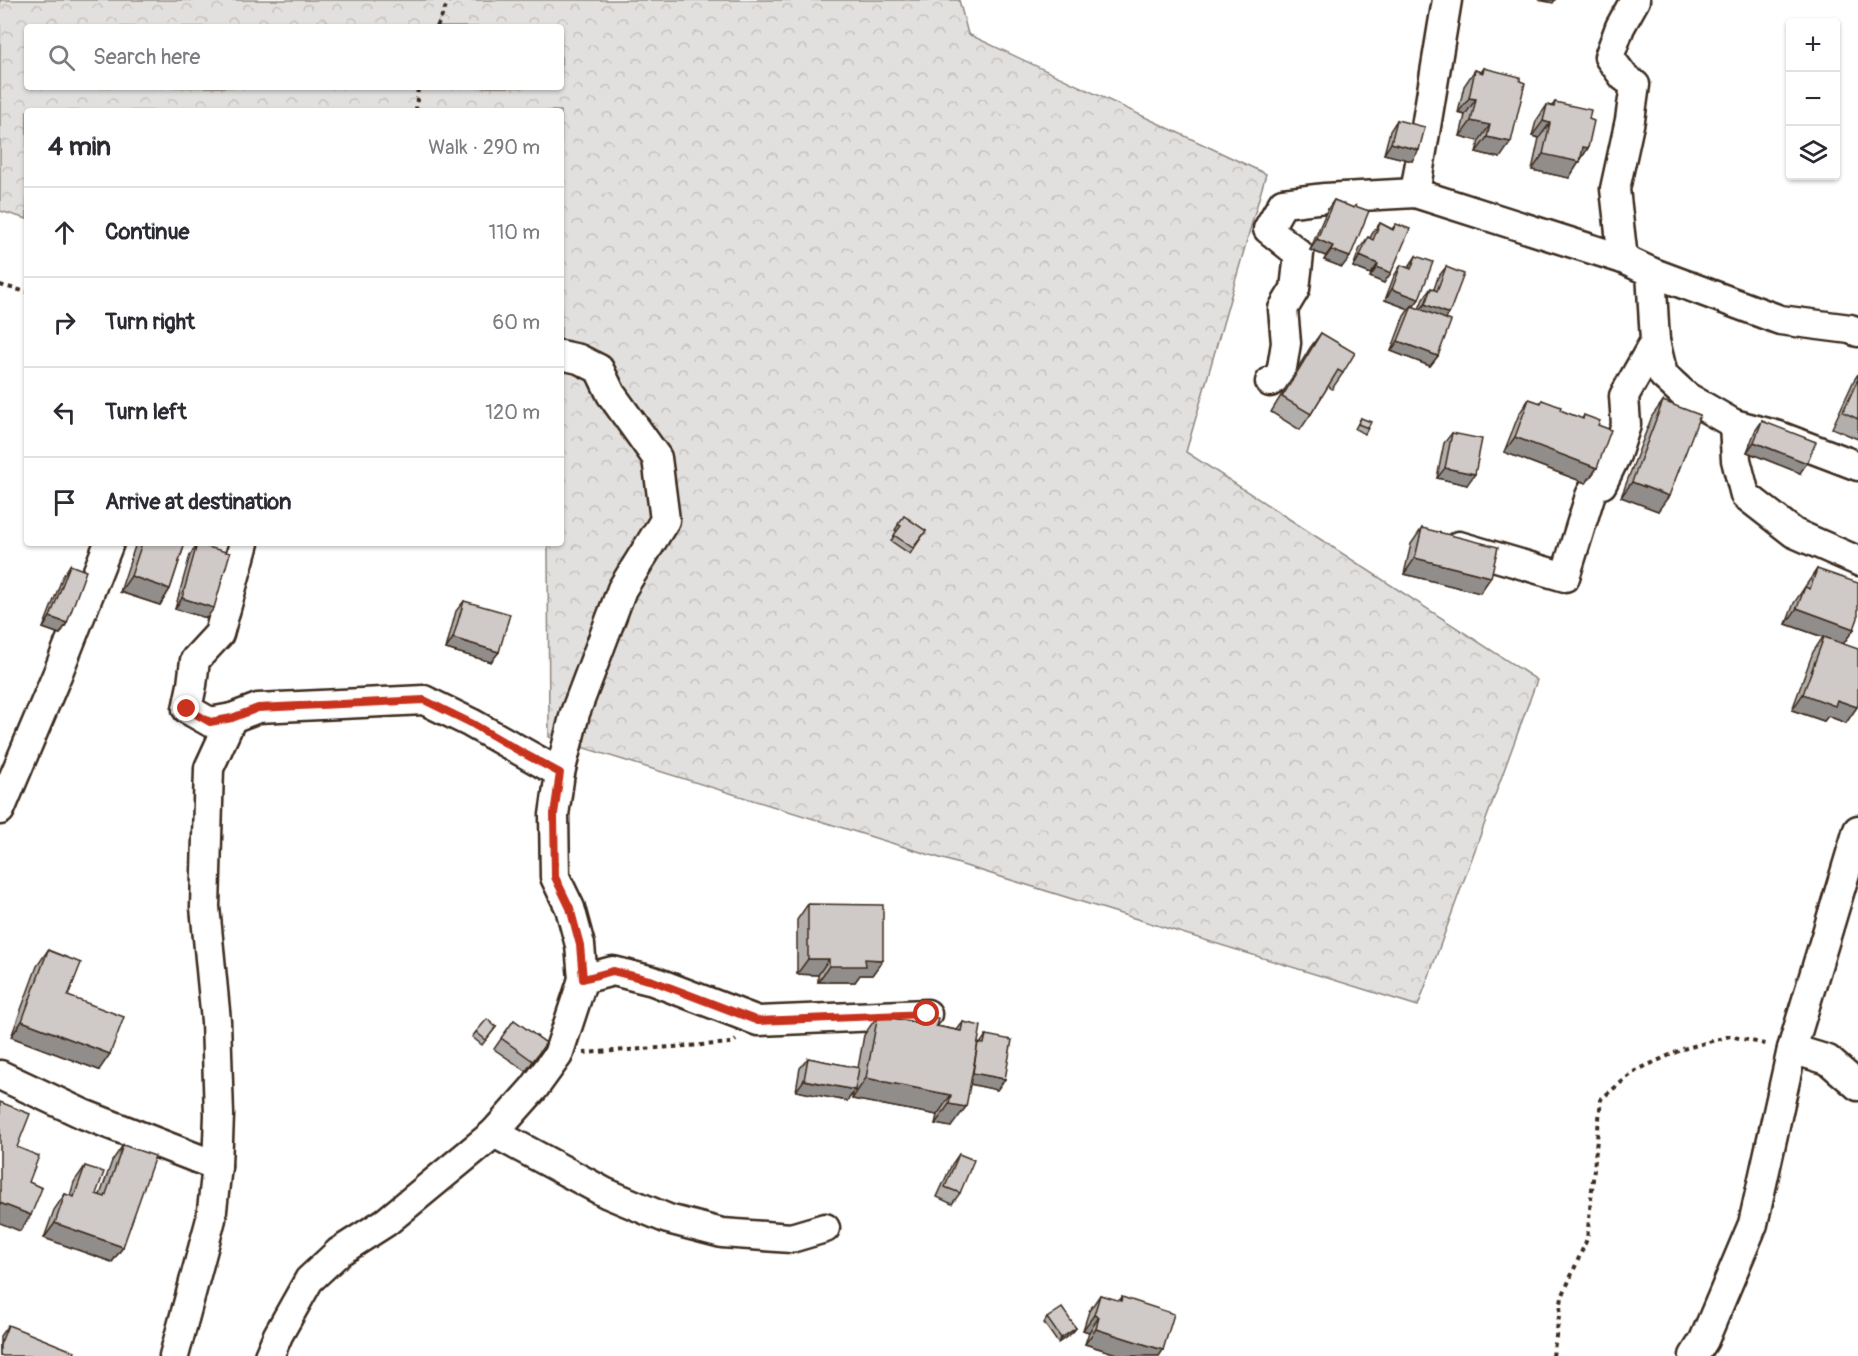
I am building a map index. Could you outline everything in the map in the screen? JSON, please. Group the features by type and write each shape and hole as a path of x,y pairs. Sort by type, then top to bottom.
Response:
{"street":[{"path":"1415,193 1447,0"},
{"path":"1623,259 1615,189 1635,85 1624,77 1609,57 1620,27 1635,0"},
{"path":"1270,382 1281,374 1286,343 1283,309 1295,289 1299,254 1268,229 1283,203 1325,198 1415,193 1623,259 1651,272 1780,320 1858,332"},
{"path":"1651,272 1655,341 1663,375 1687,397 1734,424 1779,436 1858,466"},
{"path":"1443,542 1565,577 1590,496 1595,485 1602,484 1616,455 1626,425 1624,396 1655,341"},
{"path":"269,1356 278,1335 309,1280 339,1252 386,1222 494,1133 534,1089 558,1055 583,979 580,945 570,908 555,877 554,814 560,773 575,713 622,589 665,520 657,458 611,394 599,369 579,359 564,356"},
{"path":"1734,424 1736,460 1745,495 1794,533 1858,561"},
{"path":"0,810 62,665 108,546"},
{"path":"243,546 219,634 195,660 187,709 210,722 232,718 258,708 424,700 471,723 560,773"},
{"path":"174,1356 211,1219 217,1166 219,1115 216,1021 205,908 209,768 232,718"},
{"path":"1694,1356 1704,1340 1753,1224 1791,1049 1858,830"},
{"path":"583,979 613,971 653,981 758,1021 927,1014"},
{"path":"1791,1049 1828,1060 1858,1086"},
{"path":"0,1076 83,1114 217,1166"},
{"path":"494,1133 606,1193 668,1219 722,1233 791,1238 825,1228"}],"path":[{"path":"438,24 448,0"},
{"path":"416,108 418,90"},
{"path":"0,285 24,291"},
{"path":"558,1055 732,1043 758,1021"},
{"path":"1553,1356 1562,1297 1587,1239 1601,1099 1635,1071 1683,1049 1730,1036 1791,1049"}],"green space":[{"path":"0,0 959,0 968,34 1266,174 1186,452 1537,680 1418,1006 549,737 548,546 564,546 564,108 24,108 24,218 0,211"}],"building":[{"path":"1484,68 1520,77 1520,81 1525,83 1511,142 1487,137 1490,125 1471,121 1476,99 1469,98 1475,70 1483,73"},
{"path":"1555,102 1591,110 1589,119 1594,121 1588,148 1583,147 1580,162 1543,154 1550,123 1543,121 1547,105 1554,107"},
{"path":"1397,120 1425,127 1419,150 1391,143"},
{"path":"1334,200 1369,211 1350,257 1331,250 1333,246 1317,239"},
{"path":"1380,223 1393,230 1396,224 1410,229 1391,273 1360,256 1368,237 1373,240"},
{"path":"1416,256 1433,262 1419,299 1392,289 1401,265 1411,269"},
{"path":"1446,267 1464,274 1449,314 1425,304 1431,288 1437,291"},
{"path":"1412,306 1451,321 1438,356 1398,341"},
{"path":"1321,333 1355,353 1343,373 1338,370 1311,414 1282,397"},
{"path":"1858,379 1858,419 1843,412"},
{"path":"1529,399 1541,403 1542,400 1561,407 1560,410 1583,419 1584,415 1600,421 1598,425 1611,430 1597,468 1515,437"},
{"path":"1663,401 1700,415 1669,496 1632,482"},
{"path":"1361,418 1371,422 1368,428 1358,424"},
{"path":"1762,421 1816,442 1807,463 1754,442"},
{"path":"1452,433 1482,439 1475,474 1445,468"},
{"path":"904,516 926,531 913,548 894,535 901,526 898,524"},
{"path":"1422,528 1498,547 1491,577 1415,558"},
{"path":"141,546 184,546 170,589 131,576"},
{"path":"196,546 230,553 214,608 182,598"},
{"path":"70,565 86,571 67,623 50,617"},
{"path":"1817,569 1858,583 1858,618 1854,629 1797,608 1805,587 1810,589"},
{"path":"464,601 510,614 499,652 453,638"},
{"path":"1824,637 1858,649 1857,707 1837,700 1835,706 1803,694"},
{"path":"808,904 883,905 883,960 865,959 866,966 829,966 829,959 808,959"},
{"path":"48,950 81,963 68,996 124,1017 110,1054 22,1021"},
{"path":"878,1015 923,1024 925,1016 938,1018 936,1026 961,1031 963,1022 981,1026 966,1107 949,1104 951,1095 866,1078"},
{"path":"487,1019 496,1027 486,1040 476,1032"},
{"path":"514,1020 546,1043 533,1061 501,1038"},
{"path":"986,1035 1012,1040 1005,1079 973,1073 978,1043 984,1044"},
{"path":"808,1058 859,1068 855,1090 804,1080"},
{"path":"0,1102 30,1114 17,1147 39,1156 29,1182 42,1188 31,1215 0,1203"},
{"path":"123,1145 155,1156 123,1247 55,1223 65,1194 74,1197 85,1166 104,1172 96,1194 105,1197"},
{"path":"959,1154 974,1160 960,1193 945,1187"},
{"path":"1100,1295 1121,1301 1122,1297 1174,1314 1163,1350 1096,1329 1099,1317 1094,1315"},
{"path":"1062,1308 1076,1328 1061,1338 1047,1318"},
{"path":"8,1325 75,1352 73,1356 0,1355 0,1345"}],"route":[{"path":"187,709 210,722 232,718 258,708 424,700 471,723 560,773 554,814 555,877 570,908 580,945 583,979 613,971 653,981 758,1021 927,1014"}]}
